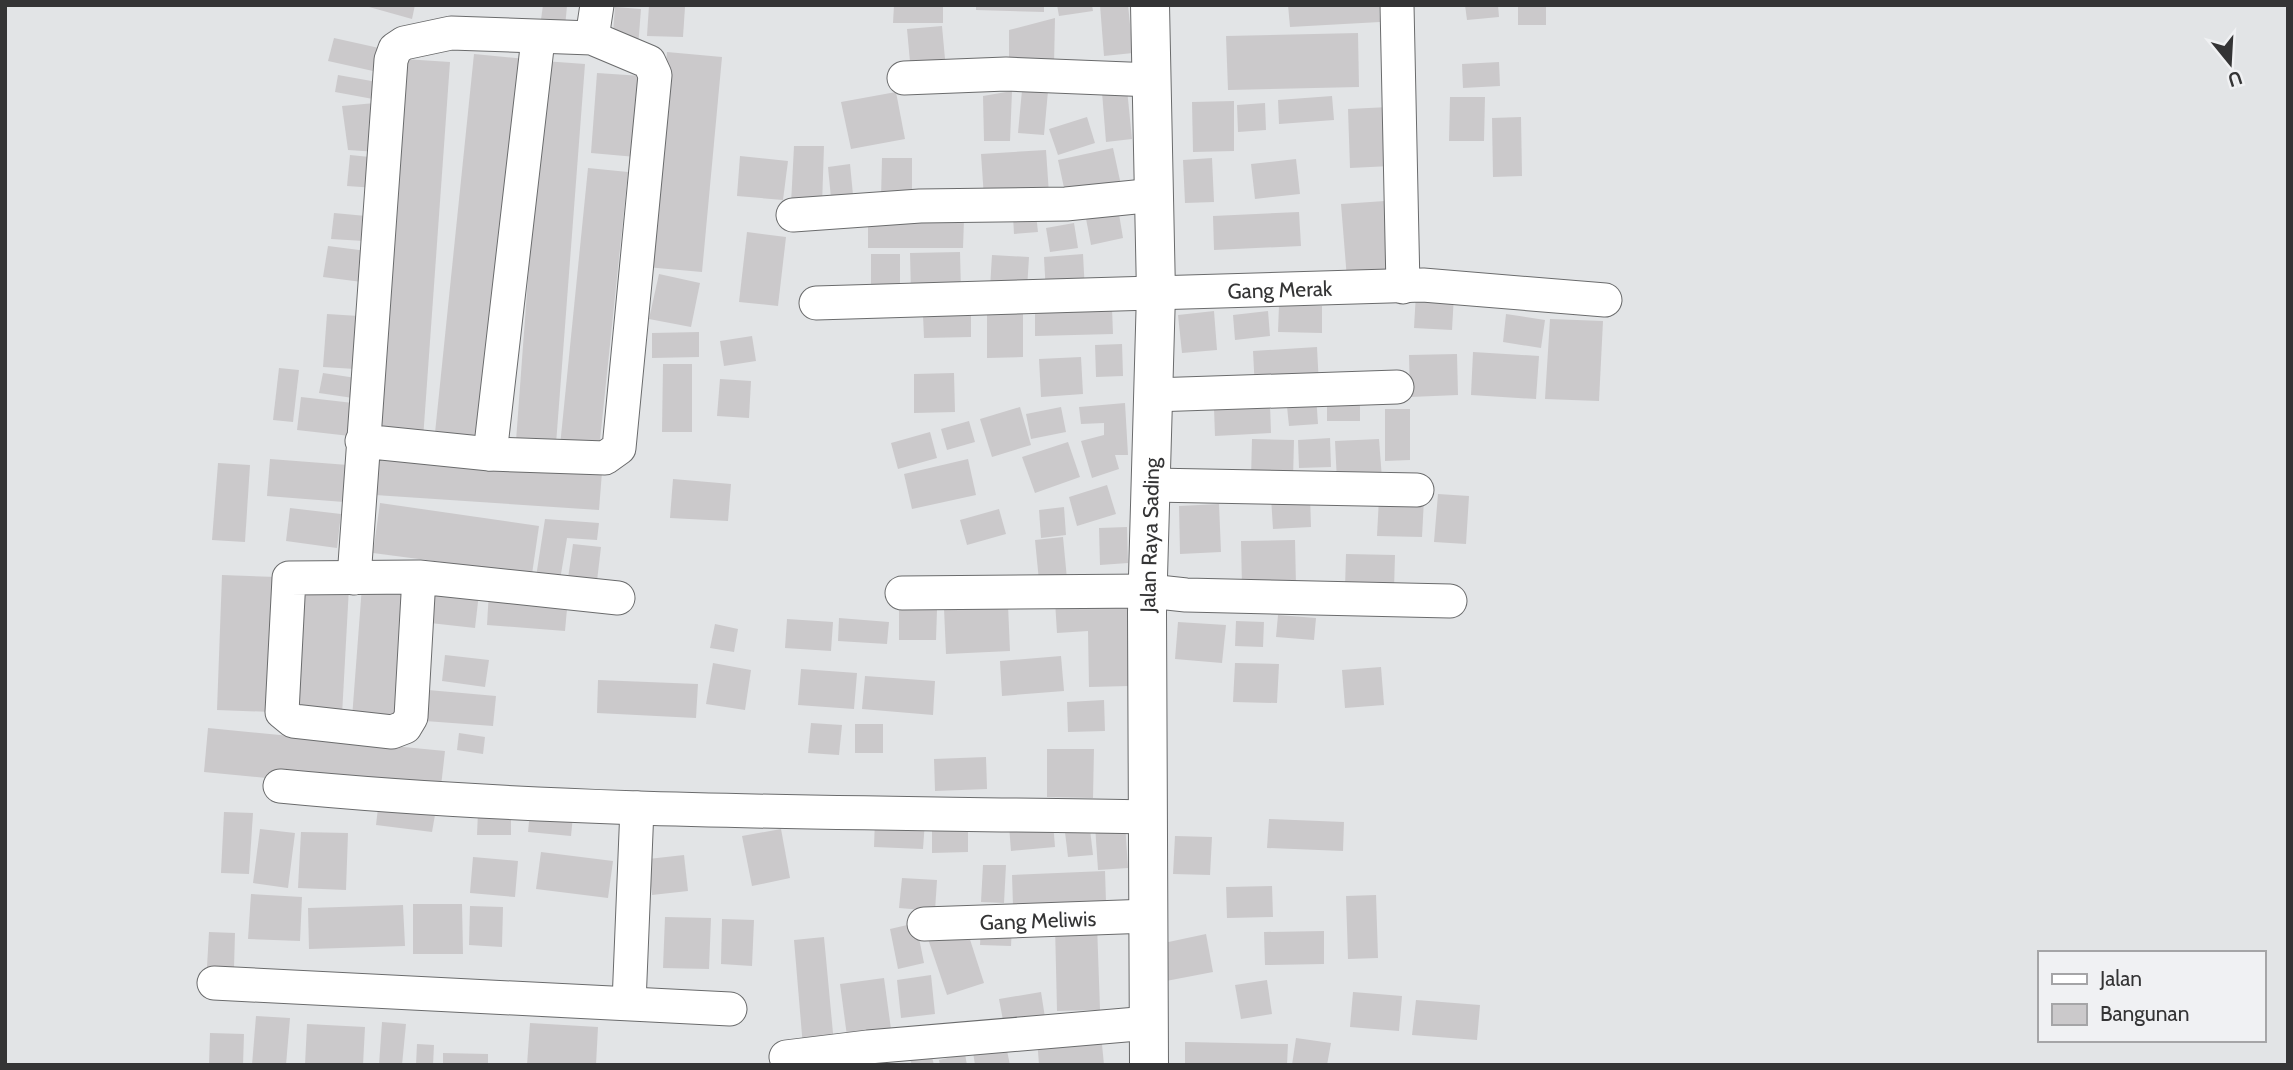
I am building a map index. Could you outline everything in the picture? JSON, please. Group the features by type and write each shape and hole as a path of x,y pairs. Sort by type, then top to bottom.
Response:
{"street":[{"path":"592,38 597,5"},
{"name":"Jalan Raya Sading","path":"1149,1065 1149,591 1156,293 1150,5"},
{"path":"1398,5 1403,287"},
{"path":"354,579 362,442 391,60 395,49 451,19 538,39 592,38 649,62 655,75 619,448 606,458 490,454 362,442"},
{"path":"490,454 538,39"},
{"path":"904,78 1006,74 1153,80"},
{"path":"793,215 920,206 1066,204 1155,195"},
{"name":"Gang Merak","path":"816,303 1423,285 1605,300"},
{"path":"1152,396 1398,387"},
{"path":"1152,485 1417,489"},
{"path":"419,577 411,717 405,727 392,732 293,721 282,712 289,578 419,577 618,598"},
{"path":"902,593 1149,591 1186,595 1450,601"},
{"path":"280,786 394,796 637,808 1149,817"},
{"path":"629,1003 637,808"},
{"name":"Gang Meliwis","path":"924,924 1150,915"},
{"path":"214,983 730,1009"},
{"path":"786,1057 869,1047 1149,1023"}],"building":[{"path":"362,5 415,5 412,19"},
{"path":"543,5 567,6 564,37 539,34"},
{"path":"649,5 685,7 683,37 647,36"},
{"path":"894,5 943,5 943,23 893,23"},
{"path":"976,5 1044,5 1044,12 976,10"},
{"path":"1057,5 1092,5 1093,11 1059,16"},
{"path":"1100,5 1128,5 1133,53 1104,56"},
{"path":"1288,5 1379,5 1380,22 1290,27"},
{"path":"1465,5 1498,5 1499,17 1467,20"},
{"path":"1518,5 1546,5 1546,25 1518,25"},
{"path":"615,7 641,9 638,47 612,46"},
{"path":"1055,18 1054,65 1009,64 1009,30"},
{"path":"942,26 946,70 911,73 907,29"},
{"path":"1358,33 1359,87 1228,90 1226,36"},
{"path":"334,38 388,50 382,73 328,61"},
{"path":"667,52 722,57 702,272 646,267"},
{"path":"474,54 526,59 488,438 435,433"},
{"path":"404,59 450,62 423,439 376,436"},
{"path":"544,61 585,64 556,444 516,441"},
{"path":"1499,62 1500,86 1463,88 1462,64"},
{"path":"597,73 642,76 636,157 591,153"},
{"path":"338,75 377,82 373,99 335,92"},
{"path":"1049,80 1044,135 1018,133 1022,90"},
{"path":"1127,89 1132,139 1106,142 1102,92"},
{"path":"1012,91 1010,141 984,141 983,96"},
{"path":"896,92 905,139 851,149 841,102"},
{"path":"1332,96 1334,120 1279,124 1278,100"},
{"path":"1450,97 1485,97 1484,141 1449,141"},
{"path":"1234,101 1234,151 1193,152 1192,102"},
{"path":"375,103 378,152 348,150 342,106"},
{"path":"1265,103 1266,130 1238,132 1237,105"},
{"path":"1389,107 1391,166 1350,168 1348,109"},
{"path":"1087,117 1095,143 1058,155 1049,129"},
{"path":"1521,117 1522,176 1493,177 1492,118"},
{"path":"794,146 824,146 822,205 791,204"},
{"path":"1113,148 1121,185 1066,197 1058,160"},
{"path":"1046,150 1049,194 984,198 981,154"},
{"path":"350,155 380,158 376,188 347,186"},
{"path":"740,156 788,161 783,200 737,196"},
{"path":"882,158 912,158 912,198 881,198"},
{"path":"1212,158 1214,202 1185,203 1183,160"},
{"path":"1296,159 1300,194 1255,199 1251,164"},
{"path":"850,164 853,195 831,198 828,167"},
{"path":"588,168 628,172 599,450 560,446"},
{"path":"1385,201 1390,275 1347,279 1341,204"},
{"path":"1117,202 1123,238 1091,245 1084,208"},
{"path":"1299,212 1301,246 1214,250 1213,216"},
{"path":"334,213 366,216 364,241 331,239"},
{"path":"1036,214 1038,232 1014,234 1013,216"},
{"path":"868,219 964,219 963,248 868,248"},
{"path":"1074,223 1078,248 1050,252 1046,228"},
{"path":"747,232 786,237 778,306 739,302"},
{"path":"328,246 367,251 362,282 323,277"},
{"path":"960,252 961,292 911,293 910,253"},
{"path":"871,254 900,254 900,291 871,291"},
{"path":"1083,254 1085,292 1046,294 1044,257"},
{"path":"992,255 1029,257 1027,289 990,288"},
{"path":"659,274 700,283 691,327 649,319"},
{"path":"1416,293 1454,295 1452,330 1414,328"},
{"path":"1279,305 1322,306 1322,333 1278,332"},
{"path":"1112,308 1113,334 1035,336 1035,310"},
{"path":"1214,311 1217,350 1182,353 1178,315"},
{"path":"1268,311 1270,336 1235,340 1233,315"},
{"path":"987,313 1023,313 1023,357 987,358"},
{"path":"327,314 359,316 355,369 323,367"},
{"path":"971,314 971,337 924,338 923,315"},
{"path":"1506,314 1545,320 1541,348 1503,342"},
{"path":"1550,319 1603,321 1599,401 1545,399"},
{"path":"699,332 699,357 652,358 652,333"},
{"path":"752,336 756,361 724,366 720,341"},
{"path":"1122,344 1123,376 1096,377 1095,345"},
{"path":"1317,347 1319,386 1255,390 1253,351"},
{"path":"1473,352 1539,356 1536,399 1471,395"},
{"path":"1457,354 1458,395 1410,397 1409,355"},
{"path":"1081,357 1083,394 1041,397 1039,359"},
{"path":"663,364 692,364 692,432 662,432"},
{"path":"279,368 299,370 293,422 273,420"},
{"path":"323,373 356,378 353,398 319,393"},
{"path":"954,373 955,412 914,413 914,374"},
{"path":"720,379 751,381 749,418 717,416"},
{"path":"1316,395 1318,424 1289,426 1286,397"},
{"path":"1327,396 1360,396 1360,421 1327,421"},
{"path":"301,397 353,403 350,436 297,430"},
{"path":"1125,403 1128,455 1115,455 1119,469 1092,478 1081,441 1104,435 1104,423 1081,424 1079,407"},
{"path":"1270,405 1271,433 1215,436 1214,408"},
{"path":"1020,407 1031,445 992,457 980,419"},
{"path":"1061,407 1066,432 1031,439 1026,414"},
{"path":"1385,409 1410,409 1410,460 1385,461"},
{"path":"969,421 975,442 947,450 941,429"},
{"path":"930,432 937,458 898,469 891,443"},
{"path":"1330,438 1331,467 1299,468 1298,440"},
{"path":"1252,439 1294,440 1293,479 1251,479"},
{"path":"1379,439 1382,479 1337,482 1335,441"},
{"path":"1068,442 1080,477 1035,493 1022,457"},
{"path":"378,457 602,472 599,510 375,495"},
{"path":"270,459 348,465 344,502 267,496"},
{"path":"968,459 976,495 912,509 904,474"},
{"path":"218,463 250,465 245,542 212,540"},
{"path":"673,479 731,484 728,521 670,518"},
{"path":"1107,485 1116,514 1077,526 1069,497"},
{"path":"1438,494 1469,496 1466,544 1434,542"},
{"path":"1310,496 1311,527 1273,529 1271,497"},
{"path":"1379,498 1424,499 1422,537 1377,536"},
{"path":"380,503 539,526 532,574 373,553"},
{"path":"1219,504 1221,552 1180,554 1179,506"},
{"path":"1064,507 1066,535 1041,538 1039,510"},
{"path":"290,508 341,514 337,548 286,541"},
{"path":"999,509 1006,534 967,545 960,520"},
{"path":"545,519 599,523 597,540 567,538 560,580 536,577"},
{"path":"1127,527 1128,563 1100,565 1099,528"},
{"path":"1063,537 1067,579 1039,581 1035,540"},
{"path":"1295,540 1296,586 1242,587 1241,541"},
{"path":"573,544 601,547 597,581 568,578"},
{"path":"1346,554 1395,555 1394,589 1345,588"},
{"path":"222,575 277,577 272,712 217,710"},
{"path":"305,585 349,587 342,715 298,713"},
{"path":"362,586 408,589 398,722 352,718"},
{"path":"435,587 479,593 475,628 430,623"},
{"path":"489,591 568,598 565,631 487,625"},
{"path":"1128,599 1129,686 1089,687 1088,631 1057,633 1055,601"},
{"path":"1008,605 1010,651 946,654 944,608"},
{"path":"899,610 937,610 936,640 899,640"},
{"path":"1278,615 1316,618 1314,640 1276,637"},
{"path":"839,618 889,622 887,644 838,641"},
{"path":"787,619 833,622 831,651 785,648"},
{"path":"1236,621 1264,622 1263,647 1235,646"},
{"path":"1178,622 1226,625 1222,663 1175,659"},
{"path":"715,624 738,629 734,652 710,648"},
{"path":"445,655 489,660 485,687 442,681"},
{"path":"1061,656 1064,691 1002,696 1000,661"},
{"path":"713,663 751,670 745,710 706,704"},
{"path":"1235,663 1279,664 1277,703 1233,702"},
{"path":"1381,667 1384,705 1345,708 1342,670"},
{"path":"801,669 857,673 854,709 798,705"},
{"path":"865,676 935,681 933,715 862,709"},
{"path":"598,680 698,684 696,718 597,713"},
{"path":"428,690 496,696 493,726 425,721"},
{"path":"1104,700 1105,731 1068,732 1067,702"},
{"path":"811,723 842,725 839,755 808,753"},
{"path":"855,724 883,724 883,753 855,753"},
{"path":"208,728 445,751 440,795 204,772"},
{"path":"459,733 485,737 483,754 457,750"},
{"path":"1047,749 1094,749 1093,798 1047,797"},
{"path":"986,757 987,789 935,791 934,759"},
{"path":"378,808 435,815 432,832 376,825"},
{"path":"224,812 253,813 249,874 221,873"},
{"path":"478,812 511,812 511,835 477,835"},
{"path":"530,812 573,816 571,836 528,832"},
{"path":"875,819 925,821 923,849 874,847"},
{"path":"1269,819 1344,822 1343,851 1267,848"},
{"path":"1089,821 1093,855 1068,857 1064,824"},
{"path":"1053,822 1055,847 1011,851 1009,826"},
{"path":"1125,823 1128,868 1098,870 1095,825"},
{"path":"968,826 968,852 932,853 932,827"},
{"path":"260,829 295,833 288,888 253,883"},
{"path":"781,829 790,878 752,886 742,836"},
{"path":"301,832 348,833 346,890 298,888"},
{"path":"1175,836 1212,837 1210,875 1173,874"},
{"path":"541,852 613,861 608,898 536,889"},
{"path":"684,855 688,891 652,895 648,859"},
{"path":"473,857 518,861 515,897 470,893"},
{"path":"983,865 1006,865 1004,903 981,902"},
{"path":"1105,871 1106,902 1013,906 1012,875"},
{"path":"902,878 937,880 935,911 899,908"},
{"path":"1272,886 1273,917 1227,918 1226,887"},
{"path":"251,894 302,897 300,941 248,939"},
{"path":"1376,895 1378,958 1348,959 1346,896"},
{"path":"413,904 462,904 463,954 413,954"},
{"path":"403,905 405,946 309,949 308,908"},
{"path":"470,906 503,907 502,947 469,945"},
{"path":"665,917 711,918 709,969 663,968"},
{"path":"722,919 754,920 752,966 721,964"},
{"path":"916,923 924,963 898,969 890,929"},
{"path":"965,924 984,983 947,995 927,936"},
{"path":"1097,924 1100,1010 1057,1011 1055,925"},
{"path":"981,926 1012,927 1011,946 980,945"},
{"path":"1324,931 1324,964 1265,965 1264,932"},
{"path":"209,932 235,933 234,968 207,967"},
{"path":"1206,934 1213,972 1166,981 1159,944"},
{"path":"824,937 834,1044 803,1047 794,940"},
{"path":"931,975 935,1014 901,1018 897,980"},
{"path":"884,978 891,1029 847,1036 840,984"},
{"path":"1267,980 1272,1014 1241,1019 1235,985"},
{"path":"1041,992 1046,1024 1005,1031 999,999"},
{"path":"1353,992 1402,996 1399,1031 1350,1027"},
{"path":"1416,1000 1480,1005 1477,1040 1412,1035"},
{"path":"256,1016 290,1018 286,1065 252,1065"},
{"path":"382,1022 406,1024 402,1065 379,1065"},
{"path":"530,1023 598,1027 596,1065 527,1065"},
{"path":"307,1024 365,1027 363,1065 305,1065"},
{"path":"210,1033 244,1034 243,1065 209,1065"},
{"path":"1101,1034 1104,1065 1039,1065 1037,1038"},
{"path":"1296,1038 1331,1043 1327,1065 1292,1065"},
{"path":"1185,1042 1288,1044 1287,1065 1185,1065"},
{"path":"417,1044 434,1045 433,1065 416,1065"},
{"path":"1006,1046 1010,1065 975,1065 973,1052"},
{"path":"443,1053 488,1054 488,1065 443,1065"},
{"path":"931,1053 934,1065 912,1065 910,1059"},
{"path":"965,1054 967,1065 940,1065 939,1060"}]}
